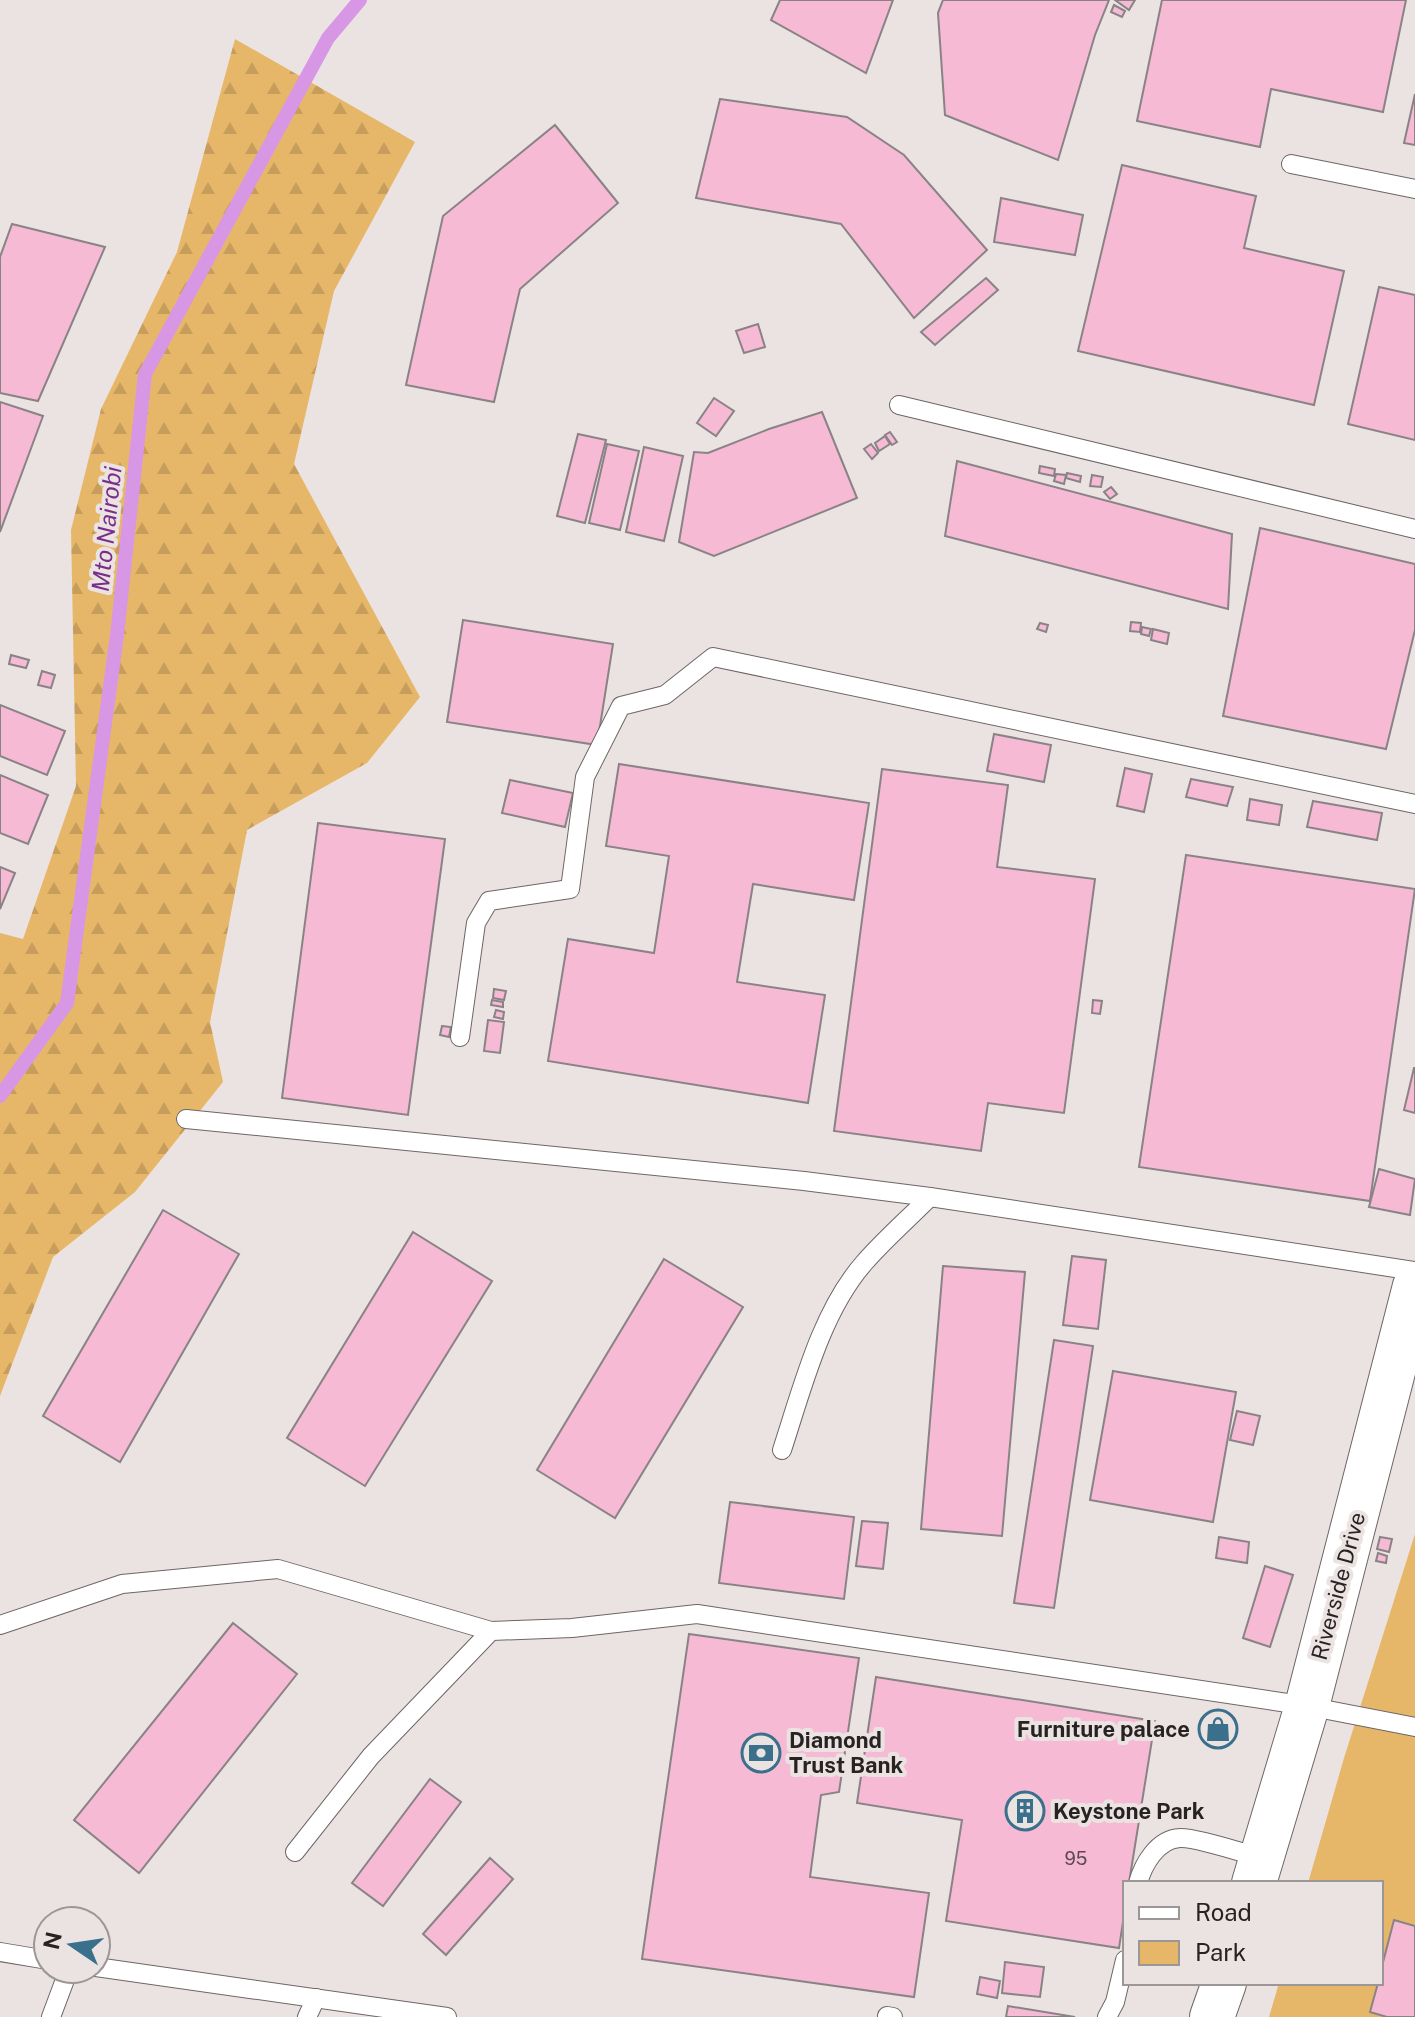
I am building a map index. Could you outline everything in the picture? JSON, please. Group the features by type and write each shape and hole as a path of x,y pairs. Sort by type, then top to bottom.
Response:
{"street":[{"name":"Riverside Drive","path":"1258,1870 1405,1366 1415,1286"},
{"path":"1212,2017 1223,1985"}],"lane":[{"path":"1291,164 1415,189"},
{"path":"899,405 1415,529"},
{"path":"460,1037 476,923 489,901 570,889 585,777 621,706 665,695 713,657 1415,804"},
{"path":"186,1119 804,1181 930,1197 1415,1271"},
{"path":"782,1450 814,1352 840,1298 862,1264 930,1197"},
{"path":"0,1625 122,1584 278,1569 491,1631 572,1628 697,1614 1307,1706 1415,1727"},
{"path":"295,1852 371,1756 491,1631"},
{"path":"1139,1881 1153,1853 1166,1842 1180,1838 1258,1870"},
{"path":"0,1952 32,1957"},
{"path":"1107,2017 1115,2002 1123,1968"},
{"path":"112,1969 447,2017"},
{"path":"51,2017 63,1985"},
{"path":"307,2017 316,1998"}],"green space":[{"path":"235,39 415,142 334,291 294,464 420,697 367,763 247,830 210,1022 223,1082 135,1192 53,1257 0,1396 0,933 23,939 76,786 71,530 101,409 177,252"},
{"path":"1415,1534 1415,2017 1269,2017 1278,1985 1383,1985 1383,1881 1309,1881"}],"building":[{"path":"780,0 893,0 866,73 771,20"},
{"path":"943,0 1109,0 1095,35 1058,160 945,115 938,13"},
{"path":"1115,0 1135,0 1129,10"},
{"path":"1162,0 1406,0 1383,112 1271,89 1260,147 1137,121"},
{"path":"1114,5 1125,11 1122,17 1111,12"},
{"path":"1415,94 1415,145 1404,143"},
{"path":"720,99 847,117 904,155 987,250 914,318 841,224 696,198"},
{"path":"555,125 618,203 520,289 494,402 406,385 443,216"},
{"path":"1122,165 1256,196 1244,248 1344,271 1314,405 1078,351"},
{"path":"1001,198 1083,215 1075,255 994,242"},
{"path":"12,224 105,247 38,401 0,393 0,257"},
{"path":"986,278 998,290 935,345 921,332"},
{"path":"1379,287 1415,295 1415,440 1348,424"},
{"path":"758,324 765,347 744,353 736,331"},
{"path":"714,398 734,411 716,436 697,423"},
{"path":"0,402 43,416 0,532"},
{"path":"822,412 857,498 714,556 679,542 694,452 708,453"},
{"path":"890,432 897,442 892,445 885,435"},
{"path":"578,434 606,440 585,523 557,516"},
{"path":"885,436 890,444 879,451 875,443"},
{"path":"607,444 639,451 620,530 589,523"},
{"path":"871,444 878,453 872,459 864,449"},
{"path":"644,447 683,456 664,541 626,532"},
{"path":"957,461 1232,534 1228,609 945,536"},
{"path":"1040,466 1055,469 1054,476 1039,473"},
{"path":"1067,473 1081,476 1080,482 1066,478"},
{"path":"1056,474 1066,475 1064,484 1054,481"},
{"path":"1092,475 1103,477 1101,487 1090,486"},
{"path":"1111,487 1117,494 1110,499 1104,492"},
{"path":"1260,528 1415,564 1415,630 1386,749 1223,716"},
{"path":"463,620 613,644 597,745 447,722"},
{"path":"1131,622 1141,623 1140,632 1130,631"},
{"path":"1040,623 1048,625 1046,632 1037,629"},
{"path":"1142,627 1151,629 1149,636 1141,634"},
{"path":"1153,629 1169,633 1167,644 1151,640"},
{"path":"11,655 29,660 26,668 9,664"},
{"path":"42,671 55,675 51,688 38,685"},
{"path":"0,705 65,731 47,775 0,756"},
{"path":"994,734 1051,745 1044,782 987,771"},
{"path":"619,764 869,803 854,900 753,884 737,982 825,995 808,1103 548,1061 568,939 654,953 669,856 606,846"},
{"path":"1125,768 1152,774 1144,812 1117,806"},
{"path":"882,769 1008,785 997,867 1095,879 1064,1113 988,1103 981,1151 834,1131"},
{"path":"0,775 48,795 28,844 0,833"},
{"path":"1191,779 1233,787 1227,806 1186,797"},
{"path":"510,780 573,793 565,827 502,813"},
{"path":"1250,799 1282,805 1279,825 1247,820"},
{"path":"1313,801 1382,813 1377,840 1307,827"},
{"path":"318,823 445,839 408,1115 282,1098"},
{"path":"1186,855 1415,889 1370,1201 1139,1167"},
{"path":"0,867 15,873 0,909"},
{"path":"494,989 506,991 504,1000 493,998"},
{"path":"492,1000 503,1002 503,1007 491,1005"},
{"path":"1093,1000 1102,1001 1100,1014 1092,1013"},
{"path":"496,1010 504,1012 503,1019 494,1017"},
{"path":"488,1020 504,1022 500,1053 484,1051"},
{"path":"442,1026 451,1027 449,1037 440,1035"},
{"path":"1415,1068 1415,1113 1404,1110"},
{"path":"1379,1169 1415,1179 1410,1215 1369,1207"},
{"path":"163,1210 239,1254 120,1462 43,1416"},
{"path":"413,1232 492,1281 365,1486 287,1438"},
{"path":"1072,1256 1106,1260 1098,1329 1063,1325"},
{"path":"664,1259 743,1307 615,1518 537,1470"},
{"path":"943,1266 1025,1272 1002,1536 921,1529"},
{"path":"1054,1340 1093,1346 1054,1608 1014,1603"},
{"path":"1113,1371 1236,1392 1213,1522 1090,1500"},
{"path":"1237,1411 1260,1416 1253,1445 1230,1440"},
{"path":"730,1502 854,1517 844,1599 719,1583"},
{"path":"862,1521 888,1523 883,1569 856,1566"},
{"path":"1219,1537 1249,1542 1247,1563 1216,1558"},
{"path":"1380,1537 1392,1539 1389,1552 1377,1549"},
{"path":"1378,1553 1387,1556 1386,1563 1376,1561"},
{"path":"1265,1566 1293,1575 1270,1647 1243,1638"},
{"path":"233,1623 297,1674 139,1873 74,1820"},
{"path":"689,1634 859,1658 839,1792 821,1795 810,1877 929,1893 914,1997 642,1959"},
{"name":"Keystone Park","path":"876,1677 1155,1721 1129,1881 1123,1881 1123,1922 1119,1948 946,1921 962,1820 857,1803"},
{"path":"430,1779 461,1802 383,1906 352,1883"},
{"path":"490,1858 513,1879 446,1955 423,1934"},
{"path":"1394,1920 1415,1926 1415,2017 1387,2017 1370,2012 1377,1985 1383,1985 1383,1962"},
{"path":"1005,1962 1044,1967 1040,1997 1002,1993"},
{"path":"980,1977 1000,1981 997,1998 977,1994"},
{"path":"1008,2006 1075,2017 1006,2017"}],"waterway":[{"name":"Mto Nairobi","path":"0,1096 67,1003 117,635 145,374 328,38 360,0"}],"place":[{"name":"Furniture palace","path":"1218,1729"},
{"name":"Diamond Trust Bank","path":"761,1753"},
{"name":"Keystone Park","path":"1025,1811"}]}
